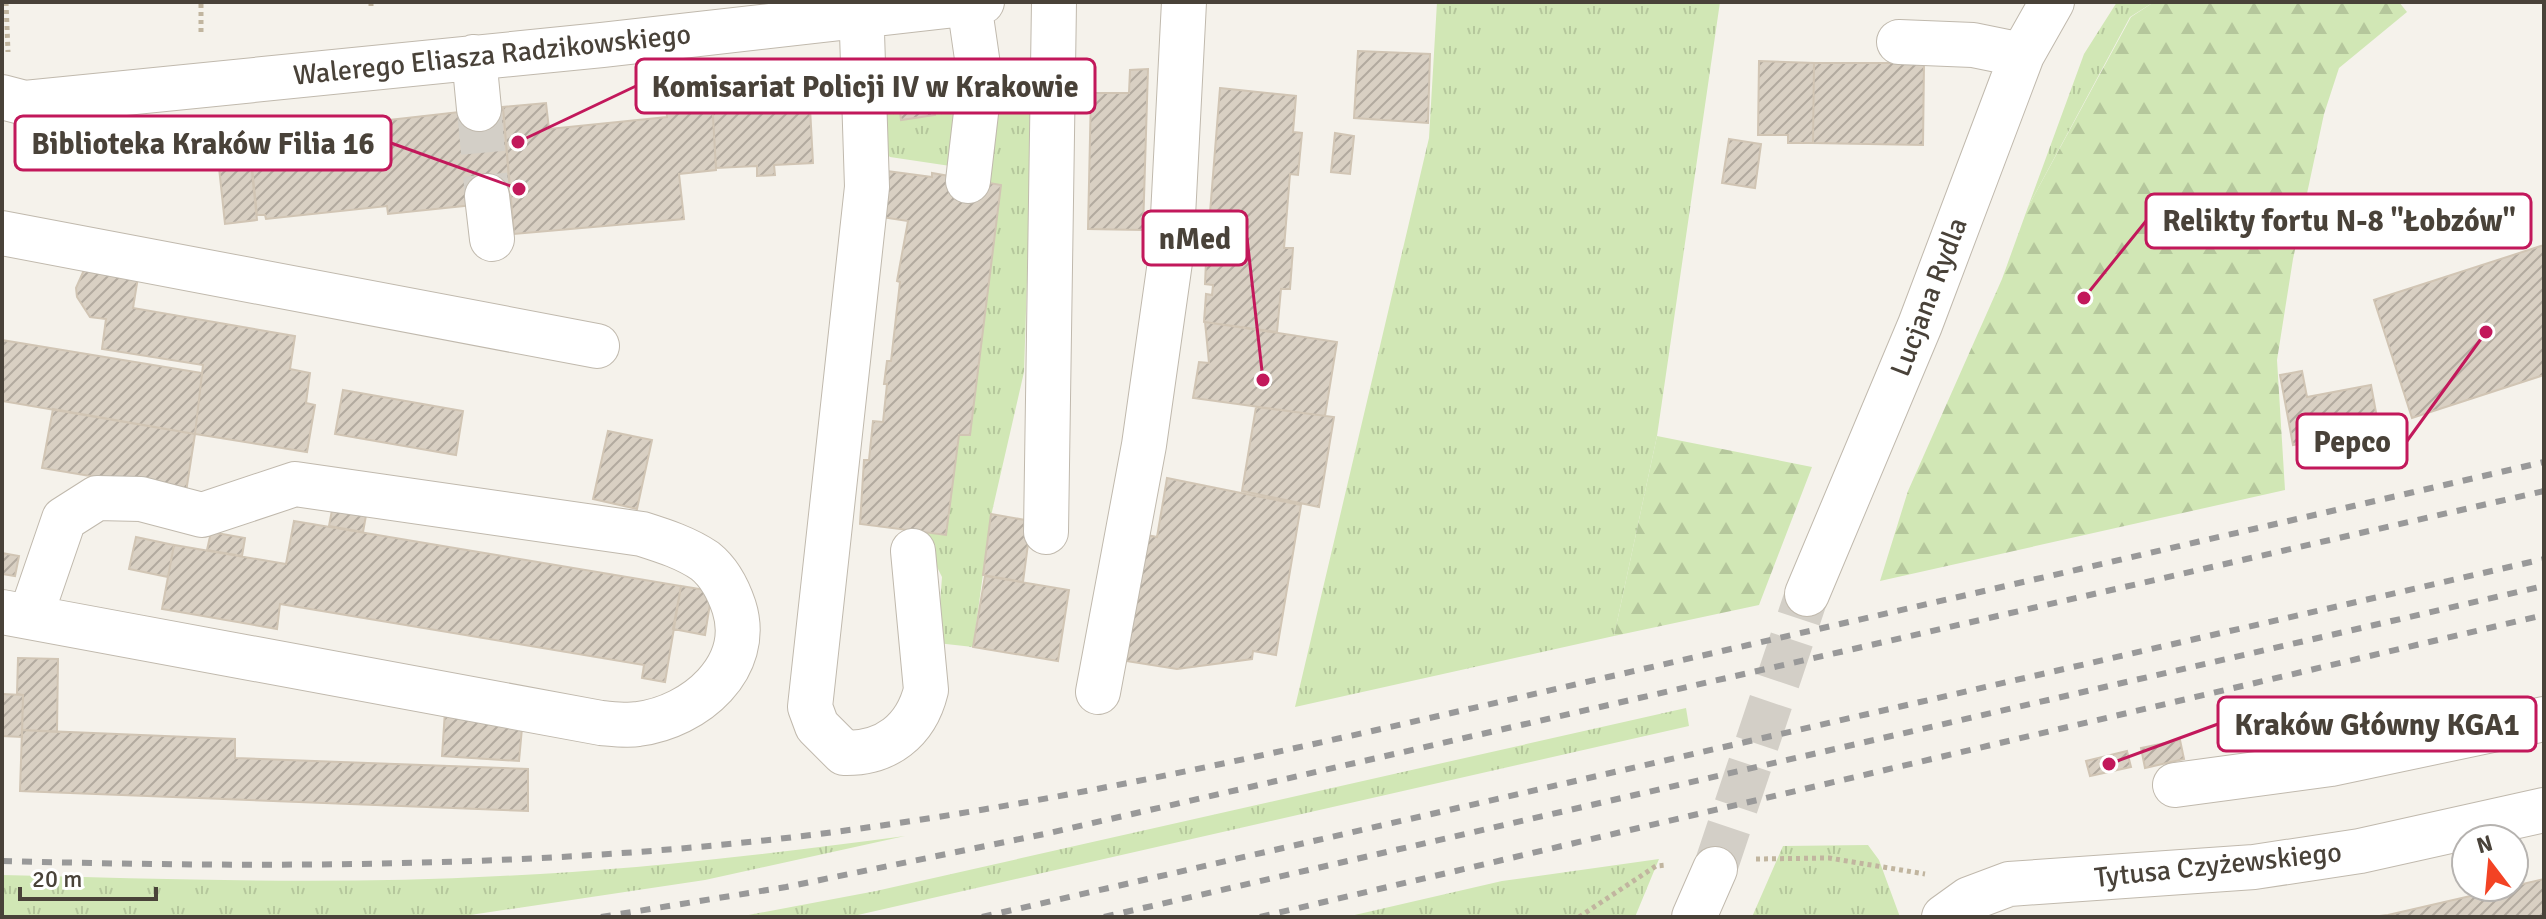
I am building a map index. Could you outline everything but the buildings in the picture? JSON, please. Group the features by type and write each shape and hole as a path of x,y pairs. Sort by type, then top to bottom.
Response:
{"street":[{"path":"1046,532 1054,2"},
{"path":"1098,692 1144,445 1171,255 1184,2"},
{"name":"Lucjana Rydla","path":"1807,594 1920,325 2022,55 2052,2"},
{"path":"968,181 980,79 975,3"},
{"name":"Walerego Eliasza Radzikowskiego","path":"2,97 25,103 474,57 862,9 975,3"},
{"path":"862,9 867,187 810,707 817,726 830,743 844,753 865,754 886,746 901,736 922,707 926,690 913,551"},
{"path":"1899,42 1973,45 2022,55"},
{"path":"474,57 479,109"},
{"path":"487,196 492,239"},
{"path":"2,233 597,346"},
{"path":"295,484 642,534 674,544 706,562 727,586 738,621 735,659 712,691 673,714 638,724 601,723 16,614 64,519 97,498 116,497 202,515 295,484"},
{"path":"2175,785 2331,764 2544,719"},
{"name":"Tytusa Czyżewskiego","path":"1934,901 1969,899 2009,884 2268,865 2360,851 2544,810"},
{"path":"1694,917 1729,864"}],"path":[{"path":"6,2 8,52"},
{"path":"201,2 201,32"},
{"path":"371,2 371,10"},
{"path":"1729,864 1829,858 1934,875 1934,901"},
{"path":"1579,917 1656,866 1670,865"}],"green space":[{"path":"1437,2 1720,2 1657,436 1614,636 1295,707 1429,138"},
{"path":"2117,2 2154,2 2130,17 2028,207 2084,54"},
{"path":"2154,2 2399,2 2407,12 2339,68 2324,114 2293,259 2277,360 2285,490 1880,581 1908,491 2002,279 2028,207 2131,17"},
{"path":"1034,66 1024,372 991,516 973,647 937,643 942,577 919,531 946,534 959,435 970,435 981,182 991,70"},
{"path":"970,73 957,167 890,157 881,148 879,81"},
{"path":"1657,436 1812,467 1759,605 1614,636"},
{"path":"1686,708 1689,726 849,917 738,917 876,891"},
{"path":"905,836 705,880 457,917 2,917 2,875 251,880 438,879 652,865"},
{"path":"1868,845 1879,860 1900,917 1752,917 1783,846"},
{"path":"1659,859 1635,917 1346,917 1502,881"}],"tunnel":[{"path":"479,109 487,196"},
{"path":"1715,869 1807,594"}],"railway":[{"path":"2,861 207,865 513,859 717,845 919,820 1018,804 1313,744 2544,462"},
{"path":"601,917 786,887 1049,833 2544,491"},
{"path":"982,917 2544,559"},
{"path":"1104,917 2544,586"},
{"path":"1260,917 2544,615"}],"place":[{"name":"Komisariat Policji IV w Krakowie","path":"518,142"},
{"name":"Biblioteka Kraków Filia 16","path":"519,189"},
{"name":"Relikty fortu N-8 \"Łobzów\"","path":"2084,298"},
{"name":"Pepco","path":"2486,332"},
{"name":"nMed","path":"1263,380"},
{"name":"Kraków Główny KGA1","path":"2109,764"}]}
